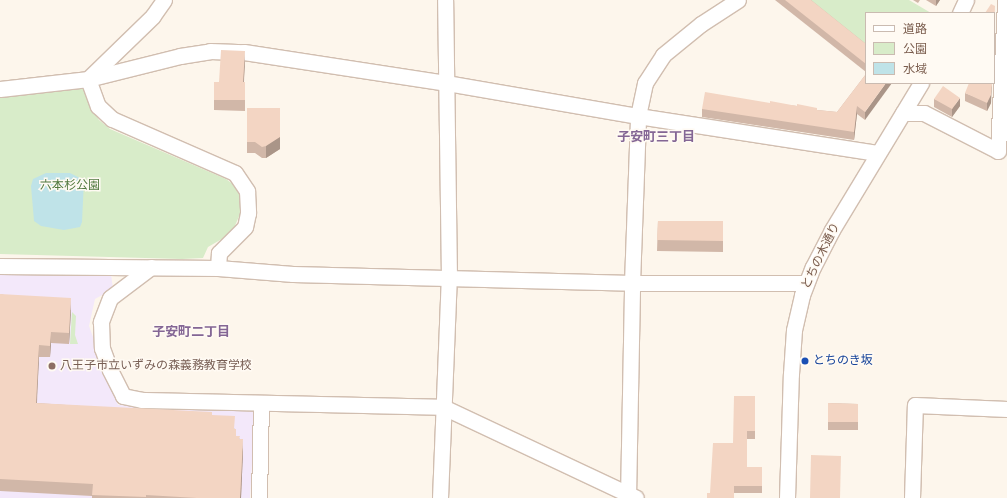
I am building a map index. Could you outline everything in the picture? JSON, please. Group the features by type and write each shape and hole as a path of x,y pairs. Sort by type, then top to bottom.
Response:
{"street":[{"path":"88,79 152,16 164,0"},
{"path":"440,498 449,278 446,0"},
{"path":"151,267 110,298 101,322 102,348 110,370 123,396 142,400 443,407 631,497 632,283 638,116 645,83 663,55 701,24 738,0"},
{"path":"960,12 966,0"},
{"path":"903,113 924,113 998,151 1005,0"},
{"path":"0,89 88,79 180,56 210,51 244,52 446,83 638,116 877,153"},
{"path":"88,79 98,106 112,119 235,173 247,191 248,213 245,227 219,253 218,268"},
{"name":"とちの木通り","path":"786,498 794,330 806,283 832,230 877,153 920,84"},
{"path":"0,266 218,268 294,274 632,283 806,283"},
{"path":"259,498 261,403"},
{"path":"912,498 915,405 1007,409"}],"shaded area":[{"name":"八王子市立いずみの森義務教育学校","path":"0,271 111,274 113,289 95,299 89,326 118,405 255,411 250,498 0,498"}],"green space":[{"path":"806,0 909,0 929,12 865,12 865,47"},
{"name":"六本杉公園","path":"84,79 92,109 99,120 110,129 226,179 234,185 239,194 241,203 240,214 234,228 227,236 208,247 203,258 182,259 0,254 0,89"},
{"path":"72,312 76,316 75,335 78,344 70,344"}],"water":[{"path":"46,173 70,173 84,180 82,222 80,227 64,230 41,226 34,221 31,186 33,179"}],"building":[{"path":"785,0 811,0 865,43 865,63"},
{"path":"991,4 995,6 995,12 986,12"},
{"path":"221,50 245,51 243,82 245,82 245,100 214,100 214,82 219,82"},
{"path":"865,75 865,84 885,84 865,112 857,106 854,132 702,109 705,92 770,103 770,101 797,106 797,104 817,108 817,110 837,112"},
{"path":"969,84 992,84 991,95 987,103 965,93"},
{"path":"943,86 960,98 952,109 934,99"},
{"path":"247,108 280,108 280,137 262,147 255,142 247,142"},
{"path":"658,221 723,221 723,241 657,240"},
{"name":"八王子市立いずみの森義務教育学校","path":"0,294 71,298 69,333 51,332 50,346 39,345 36,403 212,412 212,415 235,416 234,429 236,429 236,436 240,436 239,439 243,439 240,498 92,495 93,484 0,479"},
{"path":"734,396 755,396 755,431 747,431 747,467 762,467 762,486 734,486 734,498 707,498 707,493 710,493 713,443 733,443"},
{"path":"828,403 858,404 858,422 828,422"},
{"path":"811,455 841,456 840,498 810,498"}],"place":[{"name":"とちのき坂","path":"805,361"},
{"name":"八王子市立いずみの森義務教育学校","path":"52,366"}],"district":[{"name":"子安町三丁目","path":"656,137"},
{"name":"子安町二丁目","path":"191,332"}]}
